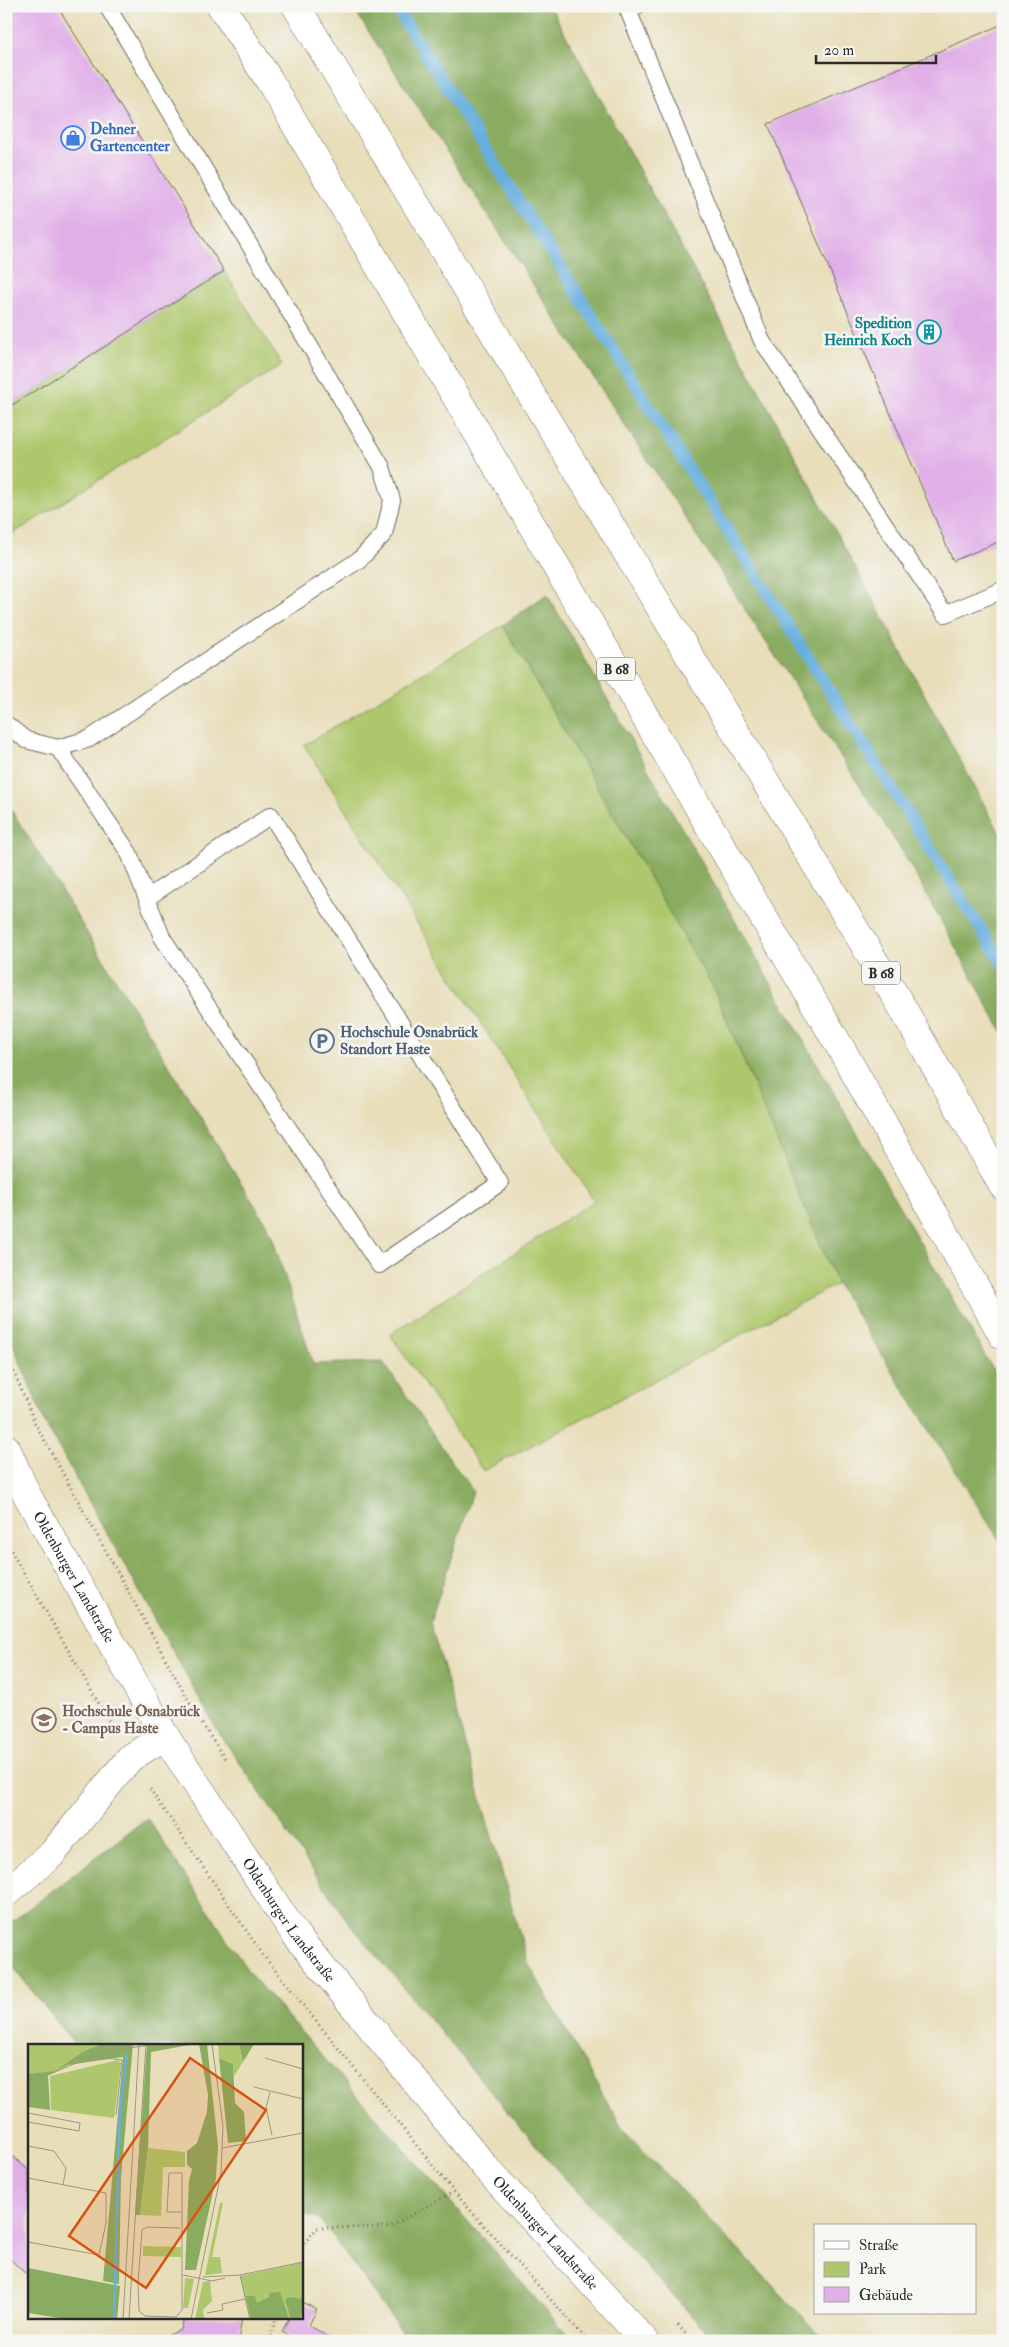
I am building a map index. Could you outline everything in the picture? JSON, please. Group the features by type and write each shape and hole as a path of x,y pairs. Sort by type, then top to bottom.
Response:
{"main road":[{"name":"B 68","path":"221,6 269,80 832,1035 1003,1336"},
{"name":"B 68","path":"296,6 902,1007 1003,1186"},
{"name":"Oldenburger Landstraße","path":"6,1448 26,1495 165,1736 296,1934 485,2167 645,2341"},
{"path":"6,1894 52,1854 130,1758 165,1736"}],"lane":[{"path":"6,724 26,740 58,748 89,739 360,559 384,534 392,500 382,467 107,6"},
{"path":"638,6 628,10 762,341 945,614 1003,590"},
{"path":"58,748 129,853 162,938 379,1265 500,1183 271,815 147,898"}],"path":[{"path":"6,1353 35,1423 196,1714 229,1764"},
{"path":"302,2246 317,2228 390,2227 454,2192 588,2341"},
{"path":"270,2341 275,2320"}],"green space":[{"path":"352,6 550,6 1003,839 1003,1033 904,854"},
{"path":"224,271 282,365 6,538 6,409"},
{"path":"547,594 1003,1387 1003,1546 837,1284 713,987 503,625"},
{"path":"503,625 713,987 837,1284 483,1471 390,1334 594,1201 304,745"},
{"path":"6,801 270,1230 313,1364 383,1362 473,1492 430,1622 528,1963 623,2130 826,2341 715,2341 551,2163 346,1919 216,1728 44,1421 6,1327"},
{"path":"147,1818 250,1974 573,2341 409,2341 319,2218 302,2214 302,2044 74,2044 6,1958 6,1926"}],"building":[{"name":"Dehner Gartencenter","path":"6,6 57,6 224,271 6,409"},
{"name":"Spedition Heinrich Koch","path":"1003,24 1003,540 953,561 768,124"},
{"path":"6,2150 28,2170 28,2276 6,2255"},
{"path":"302,2302 317,2309 309,2325 334,2341 301,2341 282,2332 288,2320 302,2320"},
{"path":"184,2320 242,2320 238,2341 169,2341 166,2336 181,2330"}],"waterway":[{"path":"395,6 1003,964"}],"place":[{"name":"Dehner Gartencenter","path":"73,138"},
{"name":"Spedition Heinrich Koch","path":"929,332"},
{"name":"Hochschule Osnabrück Standort Haste","path":"322,1041"},
{"name":"Hochschule Osnabrück - Campus Haste","path":"44,1720"}]}
